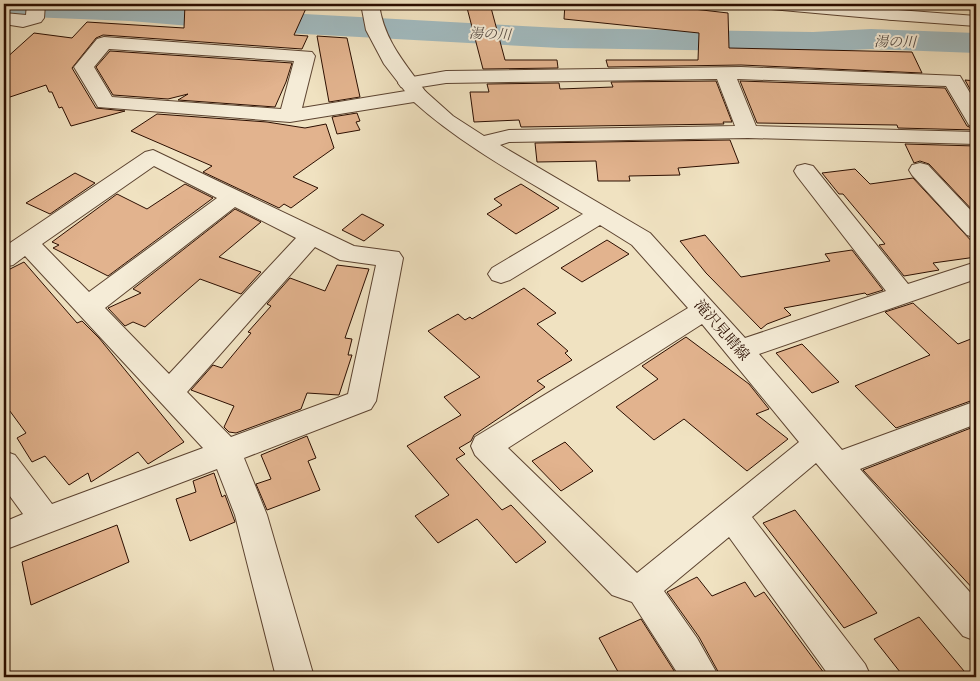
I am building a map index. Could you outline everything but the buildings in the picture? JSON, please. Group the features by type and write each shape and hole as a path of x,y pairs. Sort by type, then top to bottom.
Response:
{"street":[{"path":"771,4 888,9 974,25 972,4"},
{"path":"4,18 18,23 28,21 35,18 36,8"},
{"name":"滝沢見晴線","path":"372,18 392,63 413,89 446,120 641,239 740,350 828,454 971,610"},
{"path":"290,116 305,56 104,43 84,67 105,103 290,116 413,89 446,78 725,74 953,80 976,121"},
{"path":"725,74 748,132"},
{"path":"481,143 509,136 748,132 976,138"},
{"path":"4,536 46,520 226,452 361,401 390,258 349,254 153,157 15,251 88,307 226,452 251,515 295,677"},
{"path":"920,170 976,230"},
{"path":"805,171 903,295"},
{"path":"88,307 233,197"},
{"path":"501,274 600,214"},
{"path":"169,393 312,236"},
{"path":"740,350 976,270"},
{"path":"700,677 644,591 624,584 486,446 705,310"},
{"path":"644,591 652,580 732,515 828,454 976,412"},
{"path":"4,464 46,520"},
{"path":"732,515 852,677"}],"waterway":[{"name":"湯の川","path":"4,6 130,11 251,21 560,38 813,42 871,39 976,43"}]}
